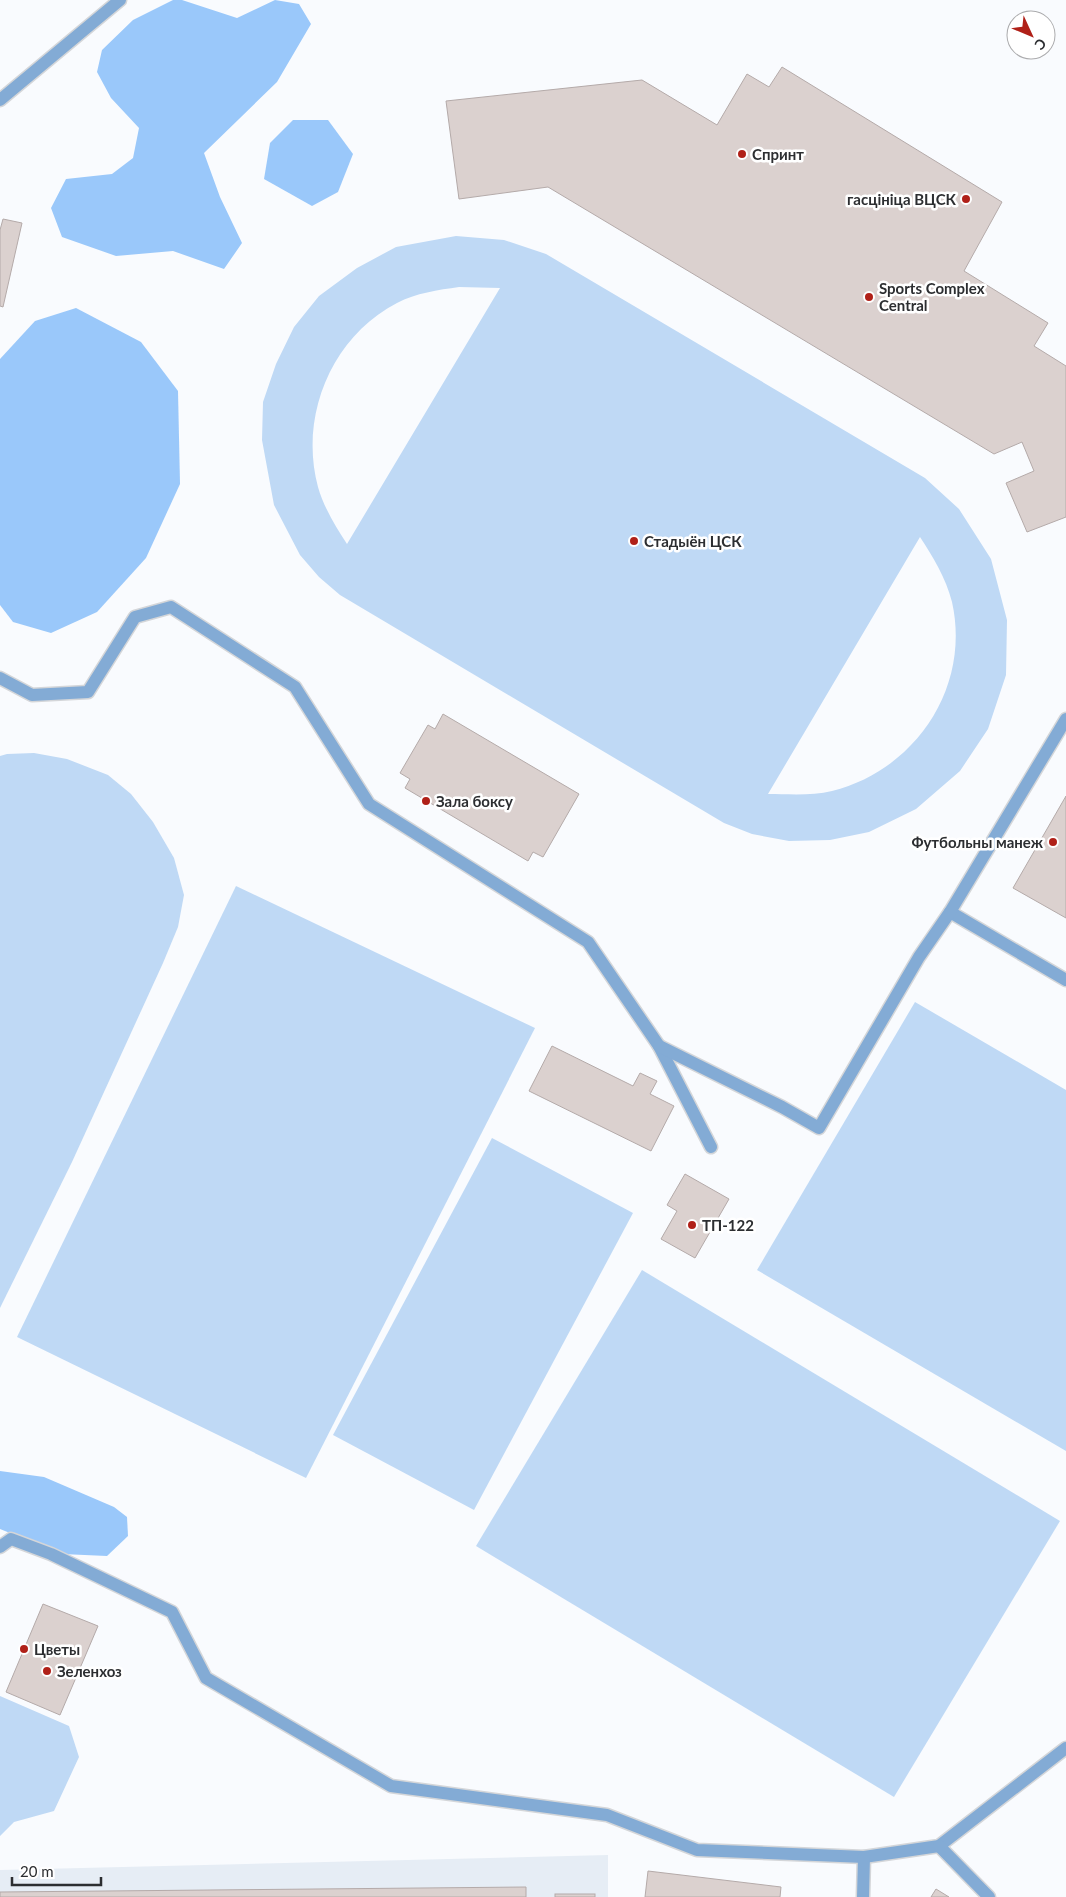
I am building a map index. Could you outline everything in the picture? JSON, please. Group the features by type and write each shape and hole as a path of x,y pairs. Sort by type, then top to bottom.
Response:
{"lane":[{"path":"0,100 120,0"},
{"path":"0,678 32,695 88,692 135,617 171,607 295,687 369,804 588,942 659,1046 711,1148"},
{"path":"659,1046 782,1107 819,1128 919,957 950,912 1066,719"},
{"path":"950,912 1066,980"},
{"path":"0,1547 11,1539 51,1554 172,1612 206,1678 391,1786 607,1815 696,1850 864,1858 939,1846 1066,1748"},
{"path":"939,1846 989,1897"},
{"path":"863,1897 864,1858"}],"shaded area":[{"path":"173,0 182,0 237,18 275,0 299,4 311,24 277,82 204,153 220,197 242,243 224,269 173,251 116,256 62,237 51,208 66,179 112,174 133,158 139,128 111,98 97,72 102,50 133,20"},
{"path":"293,120 328,120 353,154 338,192 312,206 264,179 270,143"},
{"name":"Стадыён ЦСК","path":"456,236 504,240 546,254 925,478 959,509 991,559 1007,620 1006,675 988,729 960,771 916,809 869,832 830,840 789,841 752,834 724,823 340,595 319,577 300,555 274,505 262,440 263,402 276,364 294,327 319,296 357,268 396,247","holes":["459,287 500,288 347,544 324,502 318,487 313,460 313,434 317,407 326,382 338,358 354,336 374,318 397,303 419,294","920,537 943,576 952,602 956,634 953,664 945,694 931,720 912,744 889,765 862,780 824,793 768,794"]},
{"path":"76,308 141,342 178,391 180,484 146,558 97,612 51,633 13,622 0,605 0,359 35,321"},
{"path":"34,753 67,759 108,775 131,794 153,822 174,858 184,895 178,927 163,963 72,1162 0,1308 0,756"},
{"path":"236,886 535,1028 306,1478 17,1337"},
{"path":"915,1002 1066,1090 1066,1451 757,1270"},
{"path":"492,1138 633,1213 474,1510 333,1435"},
{"path":"642,1270 1060,1521 894,1797 476,1546"},
{"path":"0,1471 44,1477 114,1507 127,1517 128,1536 107,1556 62,1554 0,1529"},
{"path":"0,1696 69,1726 79,1757 54,1811 14,1822 0,1836"},
{"path":"608,1855 608,1897 0,1897 0,1870"}],"building":[{"name":"Sports Complex Central","path":"782,67 1002,202 964,271 1048,323 1034,346 1066,366 1066,517 1027,532 1006,483 1034,471 1022,442 994,454 548,187 459,199 446,101 642,80 717,125 747,74 769,87"},
{"path":"3,219 22,223 3,307 0,306 0,230"},
{"path":"443,714 579,794 543,857 533,852 528,861 405,788 410,779 400,773 428,725 435,729"},
{"name":"Футбольны манеж","path":"1066,796 1066,918 1013,888"},
{"path":"552,1046 633,1086 640,1073 657,1081 650,1094 674,1106 651,1151 529,1091"},
{"name":"ТП-122","path":"685,1174 729,1199 695,1258 661,1239 677,1211 667,1205"},
{"name":"Зеленхоз","path":"43,1604 98,1626 60,1715 6,1692"},
{"path":"648,1871 781,1887 780,1897 645,1897"},
{"path":"526,1887 526,1897 0,1897 0,1892"},
{"path":"936,1889 949,1897 931,1897"},
{"path":"555,1894 595,1894 595,1897 555,1897"}],"place":[{"name":"Спринт","path":"742,154"},
{"name":"гасцініца ВЦСК","path":"966,199"},
{"name":"Sports Complex Central","path":"869,297"},
{"name":"Стадыён ЦСК","path":"634,541"},
{"name":"Зала боксу","path":"426,801"},
{"name":"Футбольны манеж","path":"1053,842"},
{"name":"ТП-122","path":"692,1225"},
{"name":"Цветы","path":"24,1649"},
{"name":"Зеленхоз","path":"47,1671"}]}
